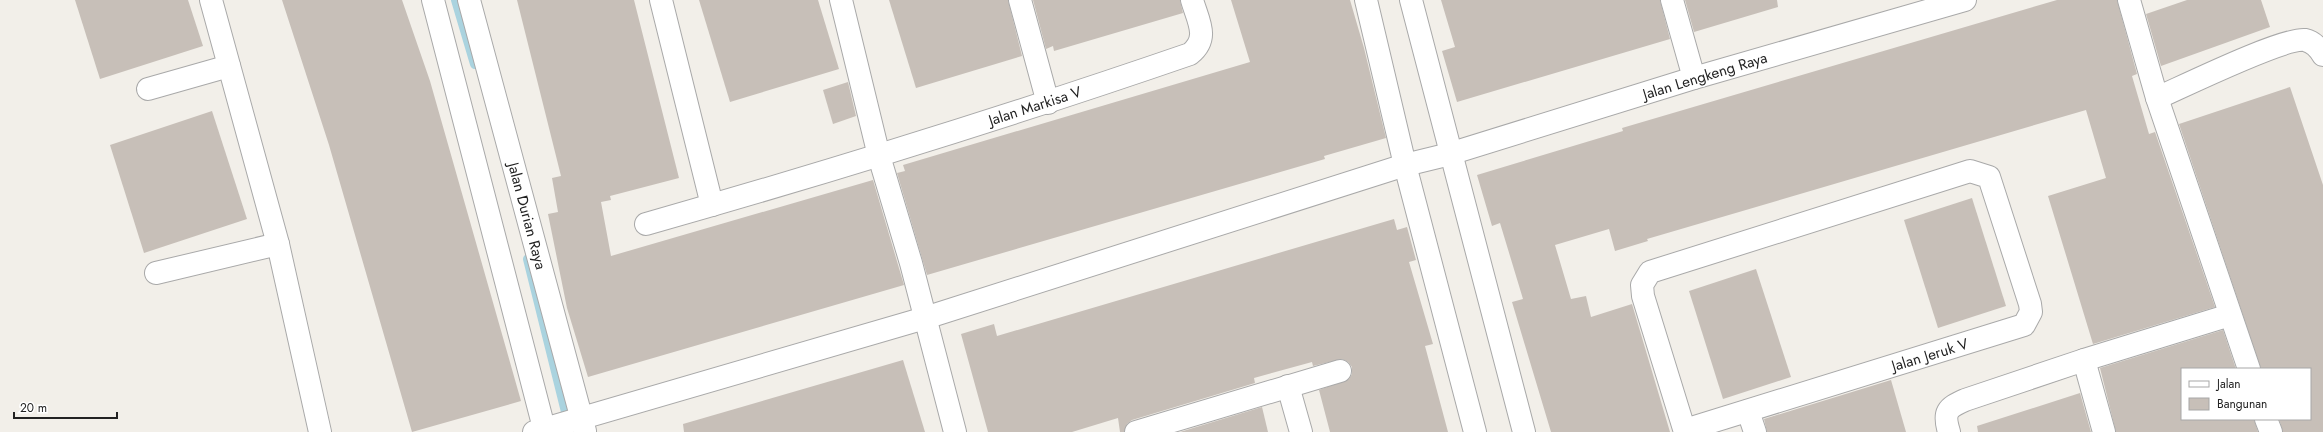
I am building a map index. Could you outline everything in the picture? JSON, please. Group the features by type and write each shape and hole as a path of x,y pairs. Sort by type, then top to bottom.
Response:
{"street":[{"path":"210,0 278,244 320,432"},
{"path":"433,0 543,430"},
{"name":"Jalan Durian Raya","path":"469,0 581,423"},
{"path":"661,0 712,205"},
{"path":"841,0 879,156 925,318 954,432"},
{"path":"1020,0 1048,103"},
{"name":"Jalan Markisa V","path":"646,224 879,156 1048,103 1190,54 1199,46 1202,34 1192,0"},
{"path":"1366,0 1415,163 1474,432"},
{"path":"1411,0 1448,154 1524,432"},
{"path":"1672,0 1694,78"},
{"name":"Jalan Lengkeng Raya","path":"543,430 581,423 925,318 1415,163 1694,78 1965,0"},
{"path":"2129,0 2157,98 2249,368"},
{"path":"2157,98 2272,48 2304,40 2313,43 2323,55"},
{"path":"148,89 229,66"},
{"name":"Jalan Jeruk V","path":"1970,171 1990,176 2030,304 2031,312 2024,325 1748,411 1685,431 1643,296 1642,284 1650,272 1970,171"},
{"path":"156,273 278,244"},
{"path":"1949,432 1945,420 1952,406 2084,360 2230,315"},
{"path":"2084,360 2104,432"},
{"path":"1136,432 1340,371"},
{"path":"1288,386 1301,432"},
{"path":"1748,411 1755,432"},
{"path":"2266,420 2271,432"}],"building":[{"path":"75,0 188,0 203,46 100,79"},
{"path":"282,0 402,0 430,81 521,401 412,432 329,145"},
{"path":"517,0 634,0 679,178 610,196 611,200 601,202 611,256 873,180 904,285 588,377 567,308 548,214 558,212 552,178 561,176"},
{"path":"699,0 818,0 839,69 730,102"},
{"path":"889,0 1008,0 1022,56 916,88"},
{"path":"1033,0 1180,0 1183,13 1054,51 1053,46 1046,49"},
{"path":"1231,0 1350,0 1364,48 1386,138 1324,156 1325,159 927,275 897,173 905,171 903,165 1250,62"},
{"path":"1441,0 1660,0 1670,39 1457,102 1442,51 1455,47"},
{"path":"1685,0 1777,0 1778,7 1694,32"},
{"path":"2057,0 2117,0 2137,74 2132,76 2149,134 2155,132 2215,307 2093,344 2048,196 2106,178 2086,110 1647,239 1648,241 1615,251 1609,229 1555,245 1571,299 1586,296 1591,317 1632,304 1670,432 1551,432 1512,302 1523,299 1500,223 1492,226 1477,175 1623,131 1622,128"},
{"path":"2187,0 2261,0 2270,27 2161,66 2146,14"},
{"path":"848,82 856,116 833,124 823,90"},
{"path":"2290,87 2323,185 2323,432 2283,432 2279,420 2311,420 2311,368 2261,368 2179,124"},
{"path":"212,111 247,219 144,253 110,145"},
{"path":"1972,198 2006,306 1938,328 1904,220"},
{"path":"1394,219 1397,230 1407,227 1416,260 1409,262 1433,344 1425,346 1448,432 1330,432 1319,390 1349,379 1352,374 1352,367 1348,362 1342,359 1313,366 1312,362 1254,378 1255,383 1132,420 1127,424 1124,432 1120,432 1118,418 1072,432 988,432 961,334 994,324 997,336"},
{"path":"1756,269 1791,377 1723,399 1689,291"},
{"path":"2223,330 2236,368 2181,368 2181,420 2254,420 2258,432 2116,432 2100,368"},
{"path":"903,360 925,432 684,432 683,424"},
{"path":"1891,380 1906,432 1767,432 1764,419"},
{"path":"2080,393 2091,432 1978,432 1977,426"},
{"path":"1262,407 1268,432 1180,432"}],"waterway":[{"path":"456,0 475,64"},
{"path":"528,259 569,424"}]}
